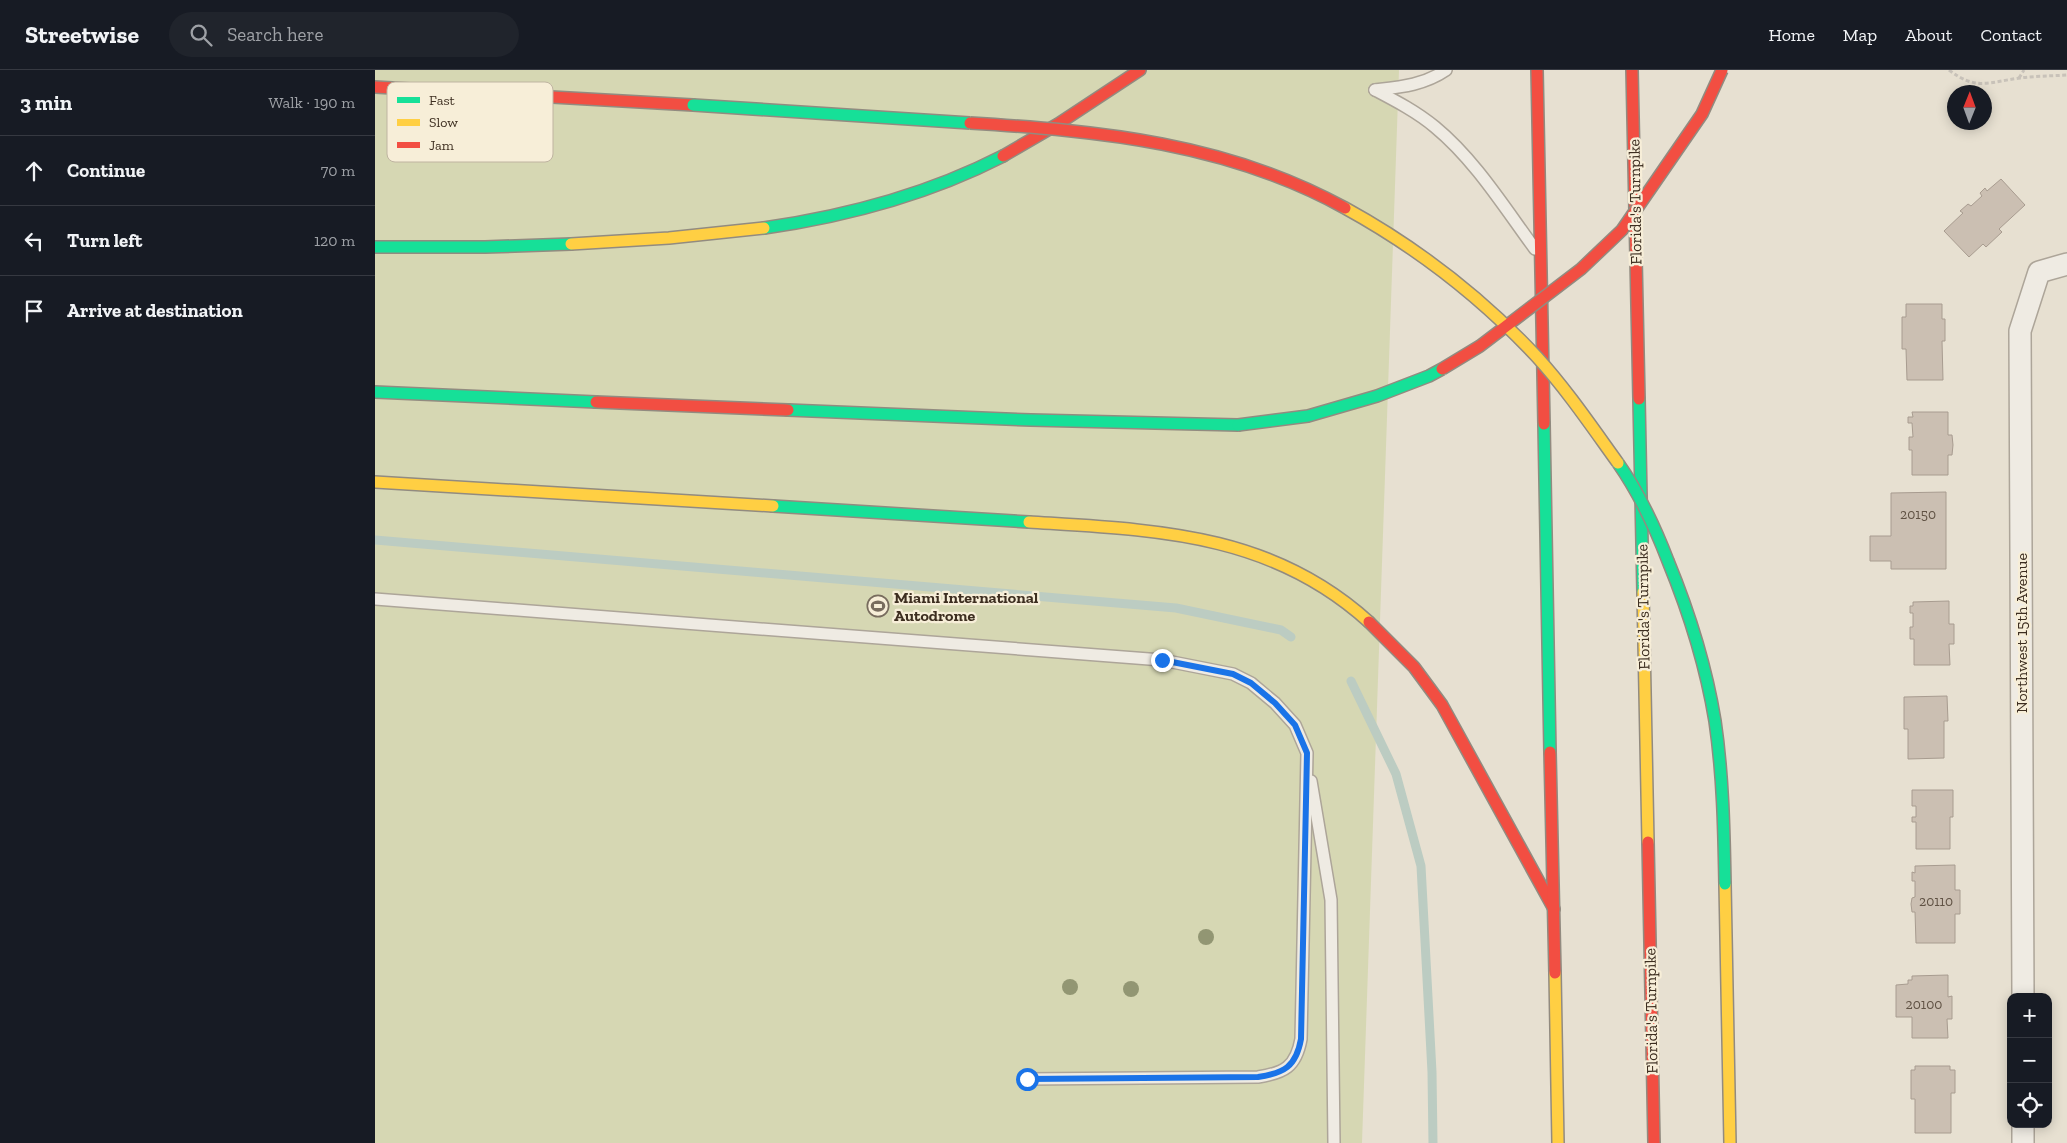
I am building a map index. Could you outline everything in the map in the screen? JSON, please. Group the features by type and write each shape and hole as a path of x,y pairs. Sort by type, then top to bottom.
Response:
{"highway":[{"path":"375,247 516,248 631,241 768,229 826,220 912,196 999,160 1089,106 1140,70"},
{"path":"1537,70 1558,1143"},
{"name":"Florida's Turnpike","path":"1632,70 1654,1143"},
{"path":"375,392 1072,422 1238,426 1308,416 1377,396 1429,376 1480,346 1581,269 1622,230 1702,114 1723,70"},
{"path":"553,98 1066,129 1117,134 1174,144 1282,178 1337,203 1387,231 1441,269 1487,306 1557,378 1587,416 1632,484 1662,547 1691,621 1706,678 1716,729 1720,774 1725,884 1731,1143"},
{"path":"375,482 1123,528 1169,532 1251,554 1291,570 1331,593 1366,619 1413,666 1454,724 1554,909"}],"street":[{"name":"Northwest 15th Avenue","path":"2023,993 2020,331 2039,272 2067,264"},
{"path":"2023,1128 2023,1143"}],"lane":[{"path":"1446,70 1431,80 1409,86 1375,90 1421,117 1456,146 1540,255"},
{"path":"375,599 1162,660 1233,674 1251,683 1275,703 1295,725 1307,753 1331,900 1334,1143"},
{"path":"1027,1079 1258,1077 1277,1074 1293,1062 1298,1053 1301,1039 1307,753"}],"path":[{"path":"1949,70 1961,80 1975,83 1995,83 2018,78 2067,75"},
{"path":"2018,78 2024,70"}],"green space":[{"name":"Miami International Autodrome","path":"375,70 1399,70 1362,1143 375,1143"}],"building":[{"path":"2001,179 2025,205 1999,229 2002,232 1986,247 1983,244 1969,257 1944,231 1963,213 1960,211 1968,204 1971,206 1982,196 1980,193 1985,188 1987,191"},
{"path":"1906,304 1942,304 1942,319 1945,319 1945,341 1942,341 1943,380 1907,380 1906,349 1902,349 1902,317 1906,317"},
{"path":"1912,412 1948,412 1948,435 1952,435 1953,445 1952,455 1948,455 1948,475 1912,475 1912,450 1909,450 1909,437 1913,437 1912,423 1908,423 1908,417 1913,417"},
{"path":"1946,492 1946,569 1891,569 1891,561 1870,561 1870,536 1891,536 1891,493"},
{"path":"1949,601 1949,624 1954,624 1954,644 1949,644 1950,665 1914,665 1914,639 1910,639 1910,627 1913,627 1913,613 1910,613 1910,606 1913,606 1913,602"},
{"path":"1947,696 1948,721 1944,721 1944,758 1908,759 1908,729 1904,729 1904,697"},
{"path":"1912,790 1953,790 1953,817 1950,817 1950,849 1916,849 1916,822 1912,822 1912,817 1916,817 1916,806 1912,806"},
{"path":"1955,865 1955,890 1960,890 1960,914 1955,914 1955,943 1916,943 1915,912 1912,912 1911,904 1912,898 1915,897 1915,881 1912,881 1912,872 1915,873 1915,866"},
{"path":"1948,975 1948,997 1952,996 1952,1019 1947,1019 1948,1038 1912,1038 1912,1017 1896,1017 1896,985 1908,984 1908,980 1912,980 1912,976"},
{"path":"1915,1066 1950,1066 1950,1070 1955,1070 1955,1093 1951,1093 1951,1133 1915,1133 1915,1099 1911,1099 1911,1070 1915,1070"}],"waterway":[{"path":"375,540 1176,608 1281,630 1291,637"},
{"path":"1351,681 1396,774 1421,866 1432,1072 1433,1143"}],"traffic: fast":[{"path":"693,105 970,123"},
{"path":"764,228 826,217 887,202 945,182 1003,156"},
{"path":"375,247 485,247 571,244"},
{"path":"1238,425 1308,416 1377,396 1442,369"},
{"path":"375,392 596,402"},
{"path":"1639,399 1643,592"},
{"path":"788,410 1031,420 1238,425"},
{"path":"1544,424 1550,752"},
{"path":"1618,463 1640,498 1658,536 1676,580 1702,660 1718,741 1723,802 1725,884"},
{"path":"773,506 1029,522"}],"traffic: slow":[{"path":"1345,208 1422,256 1470,294 1516,335 1559,382 1618,463"},
{"path":"571,244 669,238 764,228"},
{"path":"375,482 773,506"},
{"path":"1029,522 1165,533 1209,541 1251,553 1292,570 1331,592 1369,622"},
{"path":"1643,592 1648,842"},
{"path":"1725,884 1730,1143"},
{"path":"1555,973 1558,1143"}],"traffic: jam":[{"path":"1003,156 1058,124 1140,70"},
{"path":"1537,70 1544,424"},
{"path":"1632,70 1639,399"},
{"path":"1442,369 1480,346 1581,269 1622,230 1702,114 1722,70"},
{"path":"375,87 387,88"},
{"path":"553,97 693,105"},
{"path":"970,123 1115,136 1162,144 1255,168 1300,186 1345,208"},
{"path":"596,402 788,410"},
{"path":"1369,622 1414,667 1442,705 1554,909"},
{"path":"1550,752 1555,973"},
{"path":"1648,842 1654,1143"}],"place":[{"name":"Miami International Autodrome","path":"878,606"}],"route":[{"path":"1027,1079 1258,1077 1277,1074 1293,1062 1298,1053 1301,1039 1307,753 1295,725 1275,703 1251,683 1233,674 1162,660"}]}
